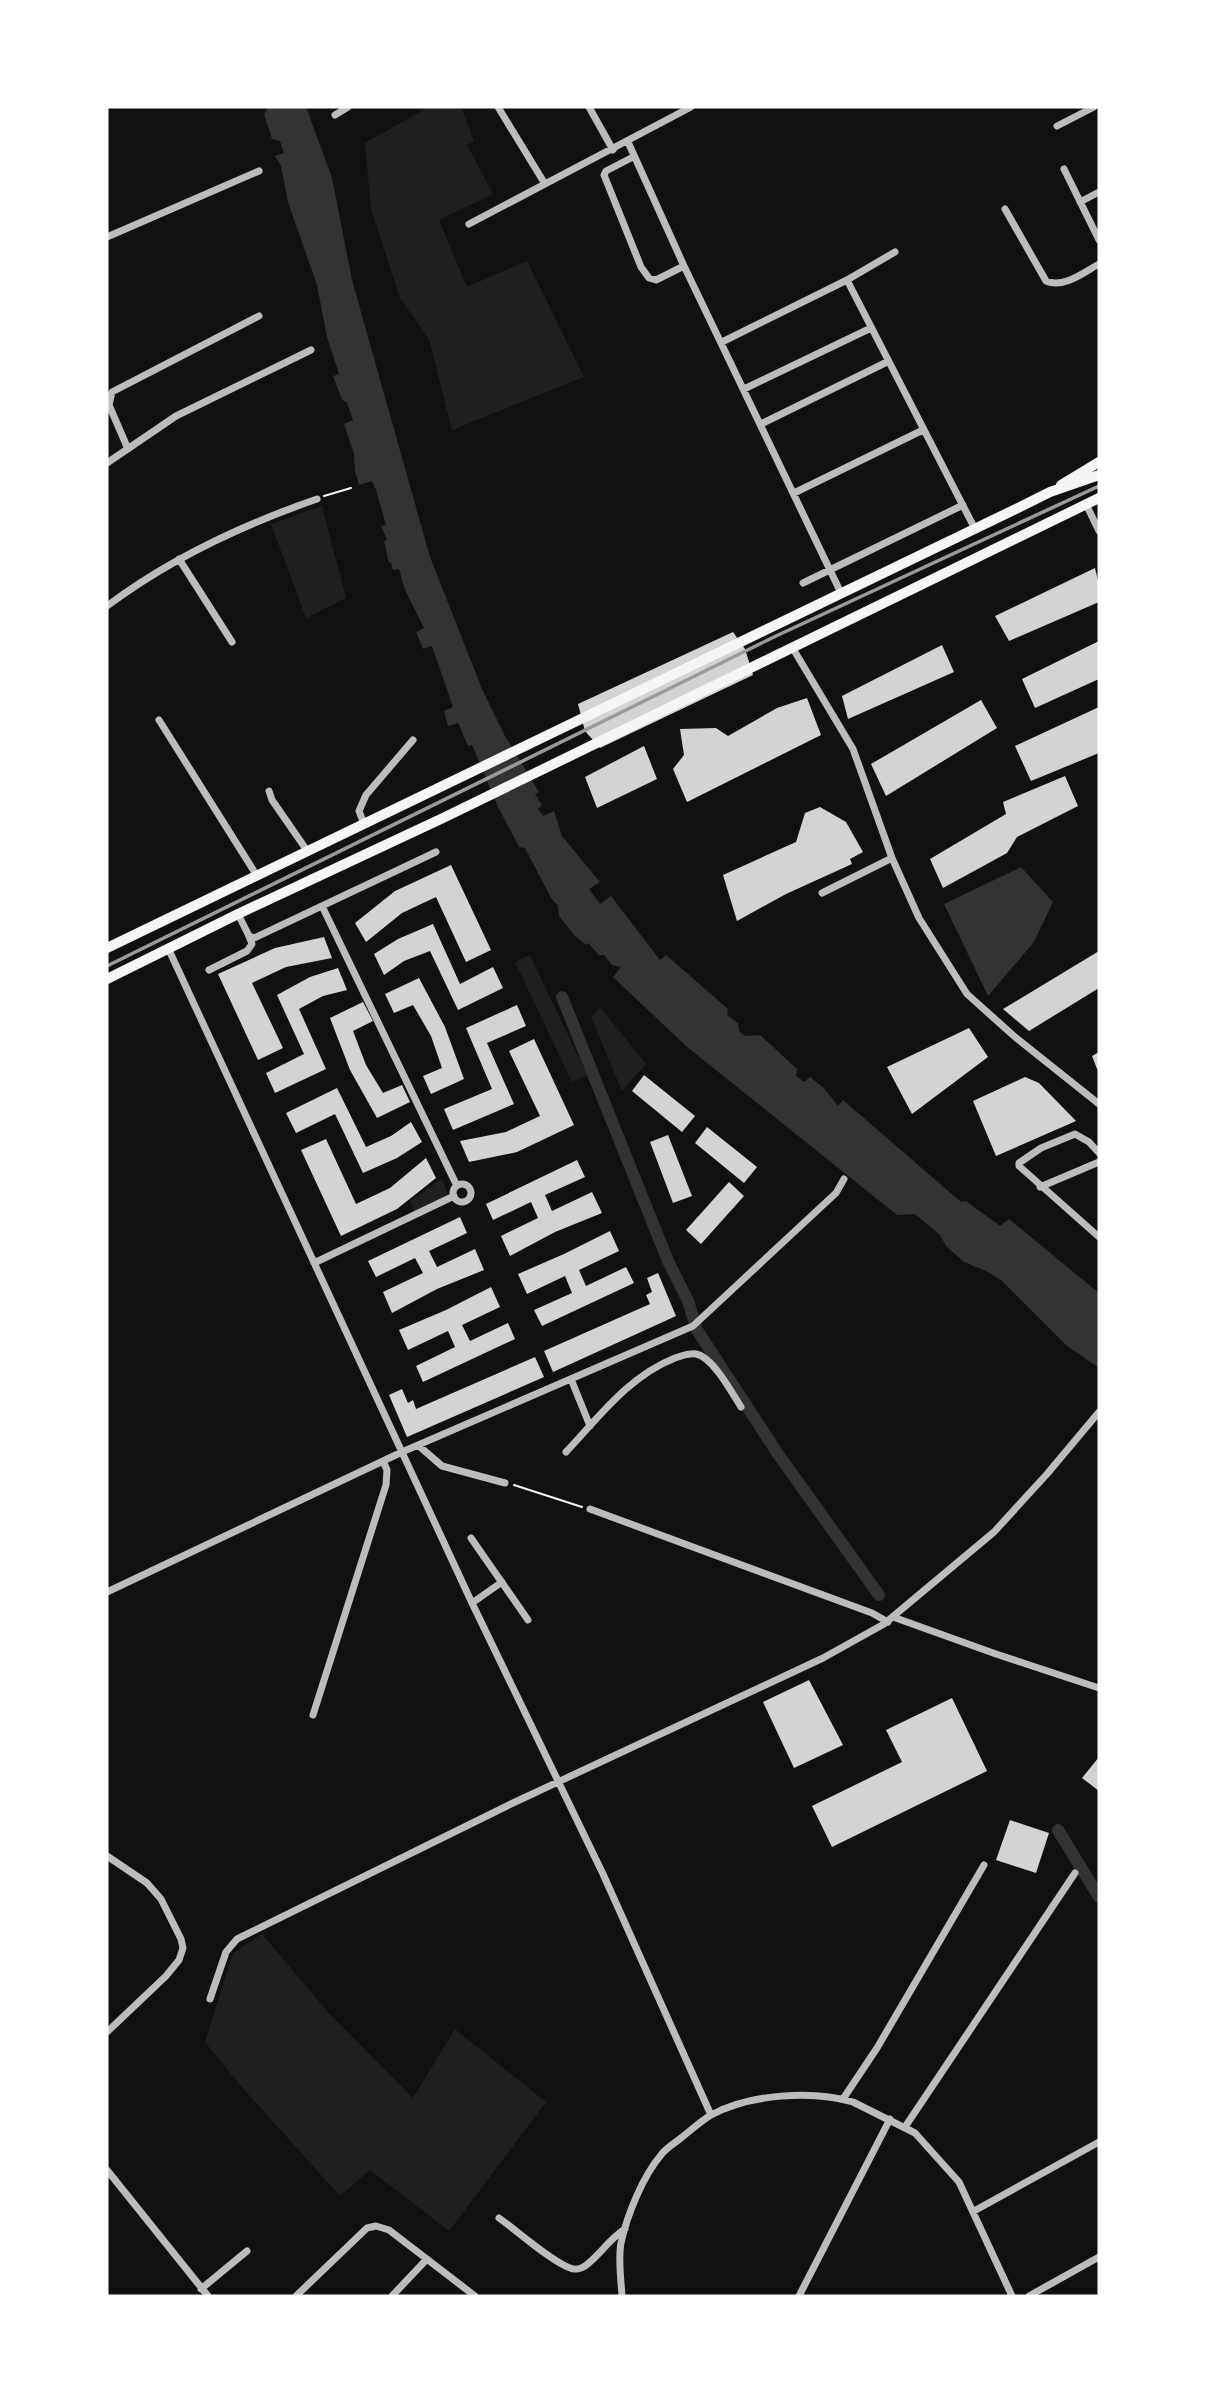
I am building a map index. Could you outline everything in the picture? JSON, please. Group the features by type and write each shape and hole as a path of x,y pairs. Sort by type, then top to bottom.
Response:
{"main road":[{"path":"1051,492 1099,462"},
{"path":"107,948 975,528 1051,492 1099,475"},
{"path":"107,979 1099,498"}],"street":[{"path":"335,115 348,107"},
{"path":"498,107 545,184"},
{"path":"589,107 613,150"},
{"path":"469,224 628,142 681,109 691,107"},
{"path":"1057,125 1094,107"},
{"path":"628,142 684,266 841,593"},
{"path":"633,157 604,174 641,267 649,278 656,280 684,266"},
{"path":"1064,169 1099,240"},
{"path":"107,237 259,171"},
{"path":"1080,202 1099,192"},
{"path":"1005,209 1046,281 1053,285 1065,282 1099,264"},
{"path":"722,342 847,280 895,252"},
{"path":"847,280 975,528"},
{"path":"128,449 109,405 112,392 259,316"},
{"path":"744,389 871,328"},
{"path":"107,463 176,416 311,350"},
{"path":"761,424 887,362"},
{"path":"794,493 923,429"},
{"path":"107,607 208,542 264,517 317,499"},
{"path":"1086,504 1099,530"},
{"path":"803,583 962,505"},
{"path":"179,559 232,642"},
{"path":"792,647 853,749 892,858 919,918 967,994 1015,1037 1099,1104"},
{"path":"159,720 257,876"},
{"path":"364,824 359,811 366,795 413,740"},
{"path":"269,791 272,800 308,852"},
{"path":"247,933 251,938 258,936 436,852"},
{"path":"822,893 892,858"},
{"path":"322,906 457,1186"},
{"path":"209,970 247,951 252,944 238,914"},
{"path":"167,948 472,1603 559,1781 711,2115"},
{"path":"1099,1153 1089,1142 1075,1134 1041,1148 1019,1163 1040,1187 1099,1237"},
{"path":"1040,1187 1099,1162"},
{"path":"107,1592 402,1452 693,1326 836,1193 844,1179"},
{"path":"457,1186 467,1186 471,1191 464,1202 458,1201 454,1196 457,1186"},
{"path":"314,1263 454,1196"},
{"path":"566,1452 631,1384 657,1365 685,1355 696,1354 710,1363 741,1407"},
{"path":"570,1379 590,1426"},
{"path":"210,1999 226,1952 237,1939 559,1781 823,1658 890,1619 994,1532 1099,1412"},
{"path":"419,1446 442,1466 505,1483"},
{"path":"313,1715 386,1485 387,1470 383,1461"},
{"path":"590,1509 872,1613 1099,1688"},
{"path":"471,1538 528,1620"},
{"path":"472,1603 502,1582"},
{"path":"107,1856 147,1883 161,1899 183,1948 179,1961 166,1976 107,2032"},
{"path":"844,2099 984,1866"},
{"path":"905,2127 1075,1873"},
{"path":"622,2296 621,2245 625,2229 638,2193 661,2154 711,2115 771,2096 844,2099 915,2133 959,2182 1012,2296"},
{"path":"799,2296 890,2119"},
{"path":"974,2211 1099,2142"},
{"path":"107,2170 208,2296"},
{"path":"499,2217 559,2262 579,2270 616,2234 625,2229"},
{"path":"297,2296 367,2228 376,2226 389,2230 475,2296"},
{"path":"201,2288 247,2251"},
{"path":"1030,2296 1099,2257"},
{"path":"392,2296 427,2259"}],"path":[{"path":"317,499 351,488"},
{"path":"505,1483 590,1509"}],"shaded area":[{"path":"266,107 306,107 332,178 352,280 430,557 482,689 505,736 539,792 535,794 542,805 538,809 543,816 554,811 562,836 600,882 589,889 600,904 611,896 660,960 666,955 728,1009 727,1015 738,1023 739,1031 745,1036 760,1035 797,1069 796,1076 804,1082 810,1077 824,1088 838,1106 843,1100 961,1202 966,1201 1000,1226 1009,1219 1099,1293 1099,1368 1066,1345 1002,1281 964,1262 946,1246 940,1235 915,1214 897,1215 687,1047 613,977 621,967 612,965 604,955 599,955 588,943 586,945 559,916 558,906 551,898 525,848 519,847 498,807 472,745 468,746 458,723 448,726 444,711 453,707 432,646 423,649 416,632 424,628 405,590 399,569 393,570 389,563 384,541 387,540 381,526 386,525 376,490 372,481 359,485 354,454 344,424 353,420 333,376 339,374 327,337 317,285 288,202 281,166 275,156 284,153 280,141 272,139 264,114"},
{"path":"429,107 461,107 474,141 467,145 493,194 439,220 467,287 527,261 584,377 452,430 429,339 400,298 371,209 365,143"},
{"path":"322,506 346,598 306,618 271,524"},
{"path":"1021,867 1053,902 1034,942 988,996 944,904"},
{"path":"530,955 587,1075 572,1082 515,962"},
{"path":"600,1007 646,1064 622,1091 591,1017"},
{"path":"442,1179 448,1195 414,1211 410,1201"},
{"path":"262,1934 327,2011 413,2098 455,2029 546,2102 449,2231 370,2170 340,2196 205,2042 233,1953"}],"building":[{"path":"1095,568 1099,602 1009,641 995,616"},
{"path":"733,632 745,649 753,675 600,748 585,731 578,704"},
{"path":"1099,641 1099,679 1035,708 1022,679"},
{"path":"942,645 954,672 848,719 842,696"},
{"path":"807,698 821,735 687,802 673,769 684,755 680,729 716,728 728,736 777,708"},
{"path":"981,700 997,728 886,796 871,764"},
{"path":"1099,707 1099,753 1031,781 1015,746"},
{"path":"644,746 657,779 597,808 585,777"},
{"path":"1065,776 1078,806 1017,837 1007,853 943,888 930,859 1006,814 1003,802"},
{"path":"820,807 846,822 863,852 850,859 852,864 786,894 737,921 723,875 796,842 805,813"},
{"path":"451,865 491,950 466,962 436,897 402,913 366,942 355,923 395,891"},
{"path":"433,924 460,984 493,967 503,988 458,1010 430,951 404,961 384,975 374,954 398,939"},
{"path":"324,937 332,958 286,967 252,983 283,1048 258,1060 218,974 275,948"},
{"path":"1099,951 1099,988 1029,1031 1003,1009"},
{"path":"338,968 347,990 323,996 299,1009 326,1069 275,1093 266,1073 304,1054 277,995 310,977"},
{"path":"419,978 445,1027 464,1079 431,1094 423,1076 442,1068 431,1036 413,1005 394,1013 385,994"},
{"path":"363,1002 373,1021 353,1031 366,1065 383,1093 402,1085 410,1102 377,1118 350,1070 330,1018"},
{"path":"517,1005 526,1026 487,1043 514,1104 453,1130 444,1109 492,1089 466,1028"},
{"path":"969,1028 988,1057 912,1114 887,1067"},
{"path":"534,1039 574,1125 517,1152 469,1162 460,1141 506,1132 540,1116 509,1051"},
{"path":"1099,1052 1099,1074 1092,1056"},
{"path":"644,1075 695,1116 682,1132 632,1091"},
{"path":"1025,1077 1039,1083 1076,1121 996,1156 973,1101"},
{"path":"337,1088 366,1147 391,1136 411,1122 422,1142 397,1158 363,1173 335,1114 296,1133 286,1113"},
{"path":"707,1127 757,1167 744,1183 695,1143"},
{"path":"668,1135 692,1196 673,1203 650,1142"},
{"path":"326,1139 356,1204 390,1188 426,1158 436,1178 397,1209 341,1236 301,1150"},
{"path":"577,1160 585,1177 545,1195 552,1211 592,1192 602,1213 555,1232 510,1256 501,1236 538,1218 531,1202 493,1220 486,1204"},
{"path":"729,1182 744,1196 701,1244 686,1230"},
{"path":"460,1217 467,1233 429,1251 437,1267 475,1249 484,1270 437,1289 392,1313 383,1292 423,1273 415,1258 376,1277 368,1261"},
{"path":"610,1231 619,1251 579,1270 586,1286 626,1267 634,1283 542,1326 534,1310 572,1293 565,1276 527,1294 518,1274"},
{"path":"658,1273 676,1316 553,1372 544,1351 650,1304 646,1295 652,1292 647,1278"},
{"path":"491,1287 500,1307 462,1325 470,1341 508,1323 515,1339 423,1382 416,1366 455,1347 448,1331 408,1350 399,1330"},
{"path":"535,1357 544,1377 407,1437 389,1395 402,1389 408,1403 413,1400 416,1409"},
{"path":"809,1680 843,1745 794,1768 763,1702"},
{"path":"952,1698 987,1771 832,1847 812,1806 902,1762 886,1730"},
{"path":"1099,1757 1099,1791 1082,1778"},
{"path":"1010,1820 1049,1833 1036,1873 996,1860"}],"waterway":[{"path":"562,997 668,1261 688,1301 697,1330 778,1454 879,1595"},
{"path":"1058,1830 1099,1897"}],"railway":[{"path":"107,966 776,636 1099,486"}]}
